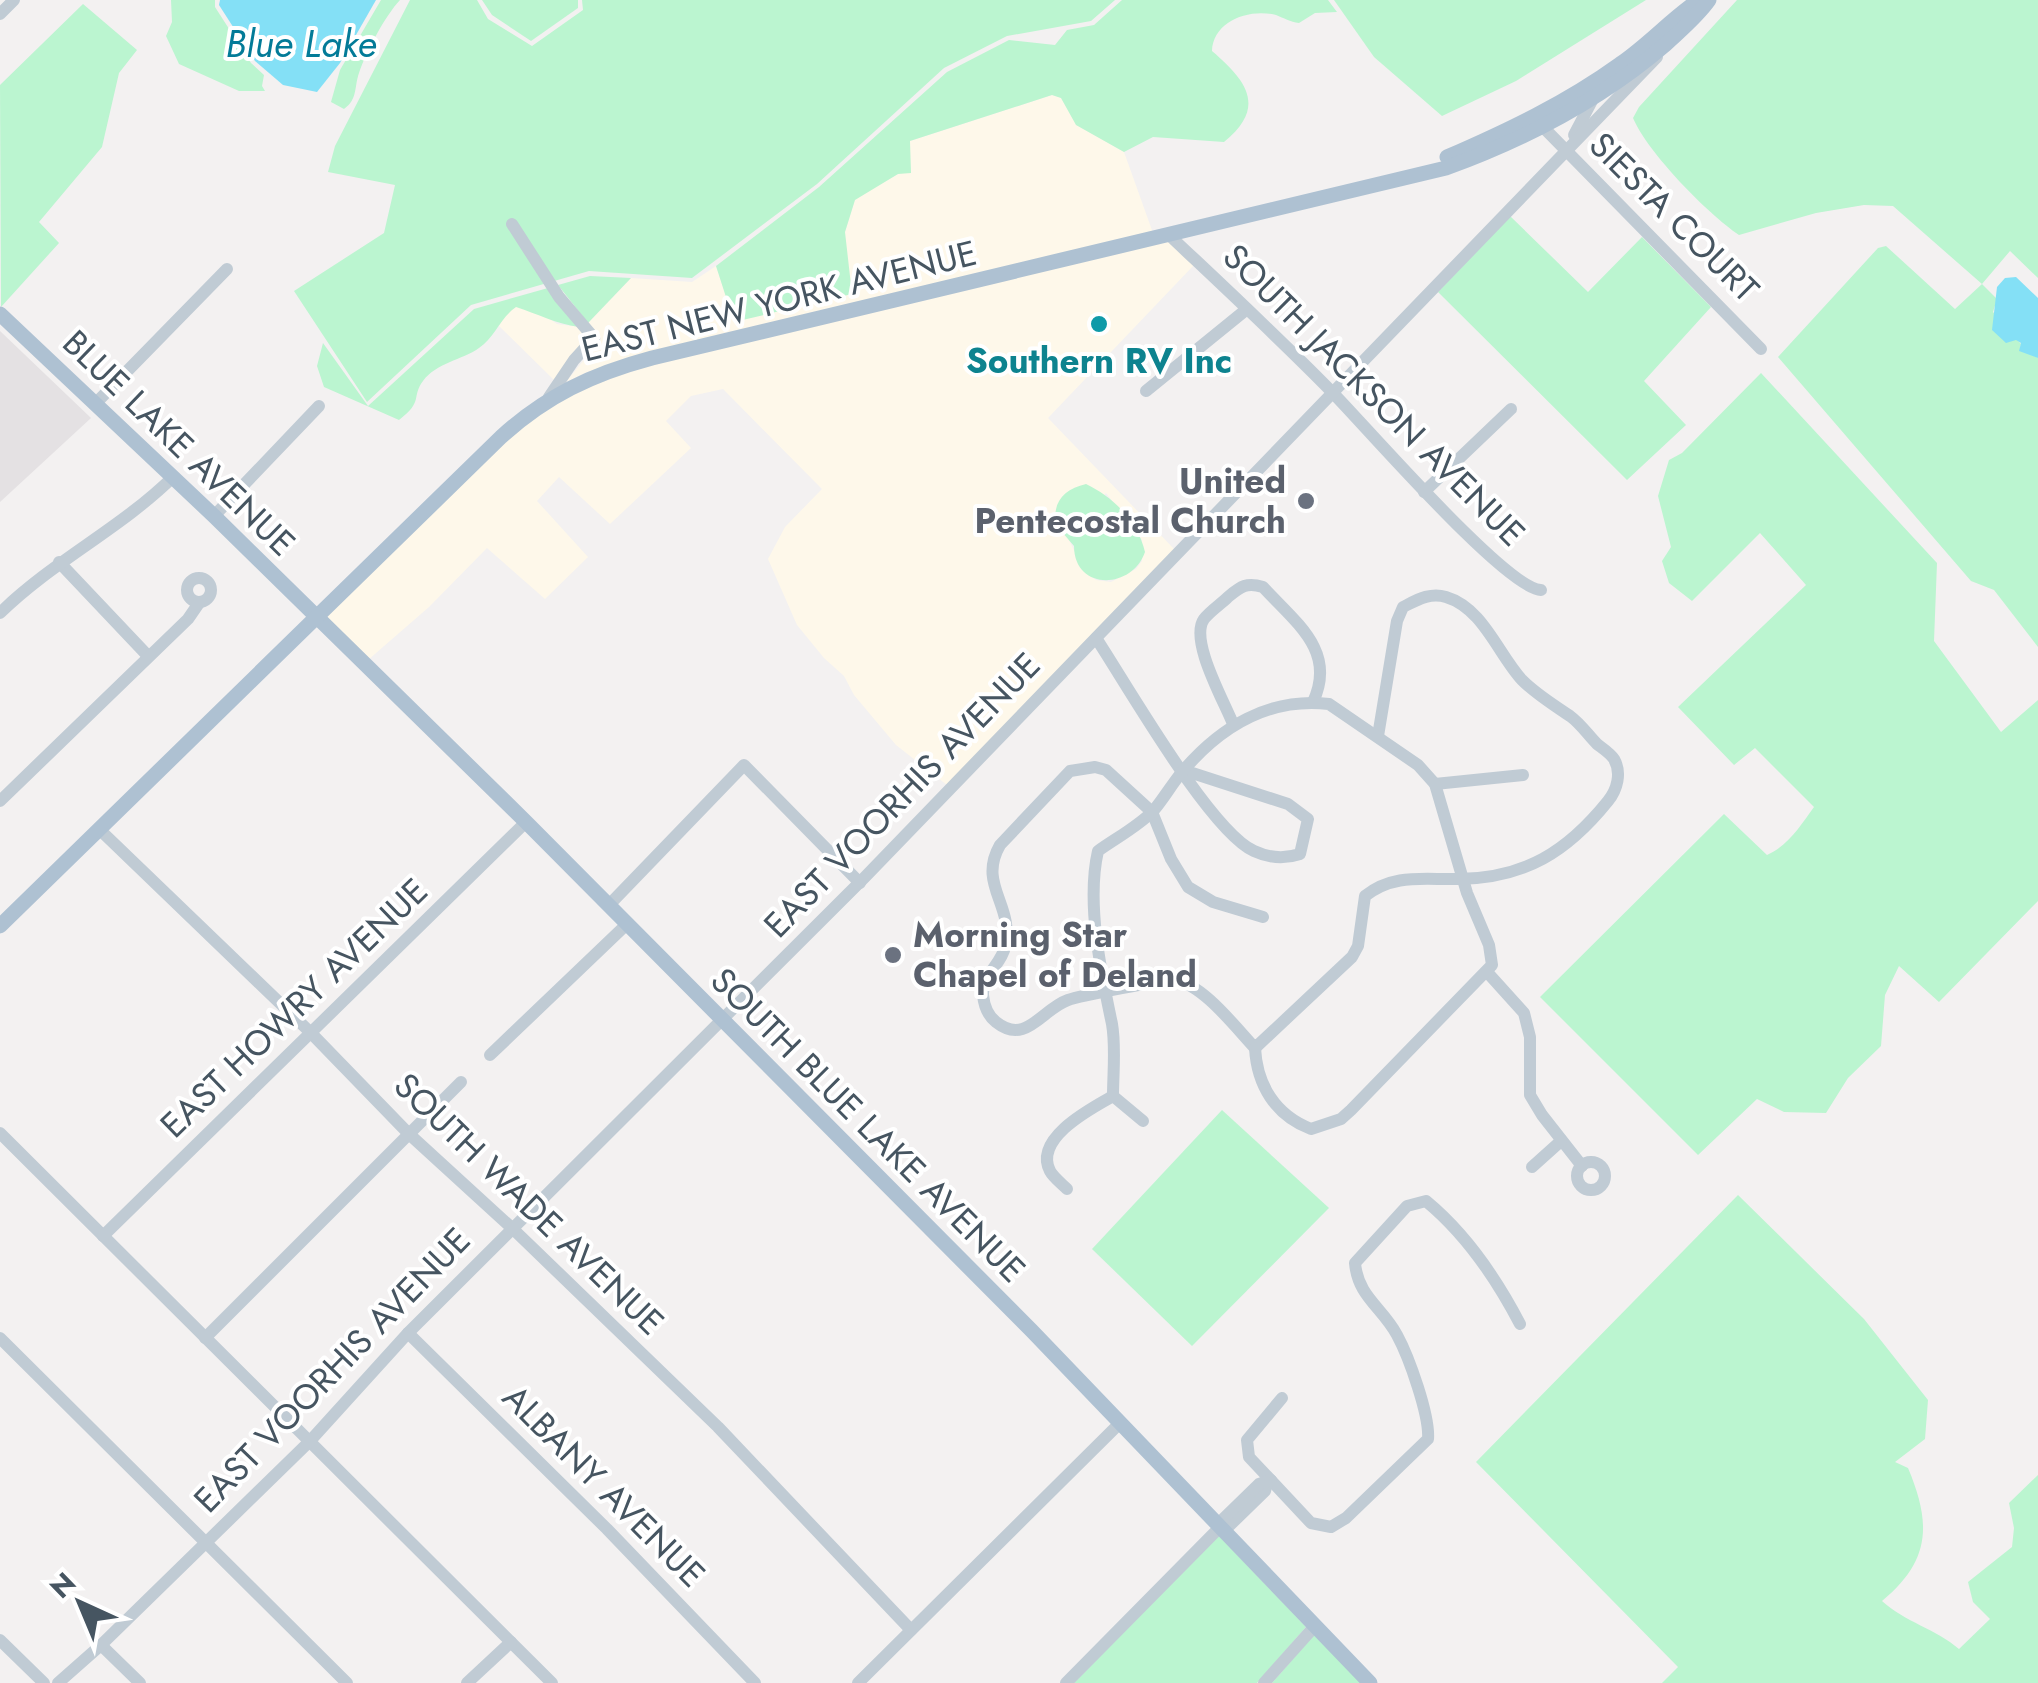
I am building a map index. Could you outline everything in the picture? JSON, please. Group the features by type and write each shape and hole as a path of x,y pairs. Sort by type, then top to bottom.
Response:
{"main road":[{"name":"EAST NEW YORK AVENUE","path":"1417,173 1524,122 1620,64 1699,0"},
{"name":"EAST NEW YORK AVENUE","path":"0,926 500,437 549,398 589,377 635,363 1461,162 1543,128 1594,98 1682,29 1709,0"},
{"path":"1524,122 1543,128"},
{"name":"BLUE LAKE AVENUE","path":"0,314 316,617"},
{"name":"SOUTH BLUE LAKE AVENUE","path":"316,617 1032,1330 1370,1683"}],"street":[{"path":"0,14 14,0"},
{"name":"EAST VOORHIS AVENUE","path":"58,1683 102,1645 310,1441 408,1333 860,883 1682,29"},
{"name":"EAST VOORHIS AVENUE","path":"1566,150 1594,98 1620,64"},
{"name":"SIESTA COURT","path":"1543,128 1761,349"},
{"path":"512,224 559,297 594,338 549,398"},
{"name":"SOUTH JACKSON AVENUE","path":"1169,235 1334,394 1424,492 1524,585 1541,590"},
{"path":"96,404 228,269"},
{"path":"1146,391 1248,309"},
{"path":"214,516 318,406"},
{"path":"1424,492 1511,409"},
{"path":"0,612 59,562 118,525 173,478"},
{"path":"59,562 148,656"},
{"path":"1233,724 1199,632 1204,619 1242,586 1252,583 1263,587 1318,652 1323,666 1321,685 1313,702"},
{"path":"1255,1048 1352,958 1358,946 1365,896 1387,881 1463,880 1522,871 1556,852 1611,798 1619,780 1614,760 1574,719 1520,678 1468,609 1446,597 1424,596 1403,607 1378,736"},
{"path":"0,801 188,619 198,602"},
{"path":"1096,638 1205,806 1252,851 1285,858 1300,854 1308,820 1288,804 1183,770"},
{"path":"1143,1121 1114,1096 1112,1028 1104,994 1092,874 1098,851 1152,812 1183,770 1233,724 1272,707 1329,704 1418,765 1435,784 1463,880 1489,945 1492,965 1375,1088 1340,1119 1310,1129 1283,1112 1261,1086 1255,1048 1197,989 1174,980 1104,994 1067,1000 1027,1028 1012,1030 990,1017 983,992 985,981 1001,960 1006,945 1004,911 990,873 1000,845 1070,771 1082,767 1106,770 1152,812 1188,887 1213,902 1263,917"},
{"path":"609,905 744,765 860,883"},
{"path":"1435,784 1523,775"},
{"name":"EAST HOWRY AVENUE","path":"103,1236 526,822"},
{"name":"SOUTH WADE AVENUE","path":"100,829 311,1033 409,1134 718,1426 911,1630"},
{"path":"490,1055 627,924"},
{"path":"1487,972 1524,1014 1530,1037 1530,1095 1582,1166"},
{"path":"206,1338 461,1082"},
{"path":"1067,1189 1050,1172 1050,1146 1081,1114 1114,1096"},
{"path":"0,1133 552,1683"},
{"path":"1532,1167 1562,1141"},
{"path":"1282,1398 1247,1440 1249,1457 1311,1523 1331,1527 1346,1518 1428,1439 1429,1422 1397,1334 1357,1282 1355,1262 1406,1206 1426,1202 1442,1214 1503,1291 1520,1324"},
{"name":"ALBANY AVENUE","path":"408,1333 607,1529 755,1683"},
{"path":"0,1338 347,1683"},
{"path":"858,1683 1119,1424"},
{"path":"1066,1683 1220,1527 1222,1520 1259,1484 1269,1482"},
{"path":"1264,1683 1314,1628"},
{"path":"0,1640 44,1683"},
{"path":"467,1683 510,1642"},
{"path":"102,1645 140,1683"}],"shaded area":[{"path":"1052,95 1061,98 1077,125 1124,152 1153,233 587,372 566,382 601,339 588,323 631,278 692,282 716,266 735,322 845,232 855,199 898,174 910,141"},
{"path":"1168,241 1194,265 1048,418 1175,550 947,785 896,745 854,695 844,676 797,625 768,559 785,527 822,489 723,389 691,396 666,421 691,448 610,524 559,477 537,501 588,557 545,599 487,548 429,607 368,660 324,617 504,441 550,404 621,372","holes":["1106,493 1142,540 1142,561 1136,569 1111,582 1096,580 1085,572 1067,536"]},
{"path":"517,306 557,324 579,327 587,337 554,380 499,326 506,313"},
{"path":"0,331 91,418 0,502"}],"green space":[{"path":"171,0 215,0 215,7 251,63 264,75 265,91 239,91 179,64 166,36 172,22"},
{"path":"381,0 400,0 371,45 354,97 344,109 331,102 340,70"},
{"path":"410,0 477,0 488,19 532,46 583,10 582,0 1115,0 1091,21 1007,36 944,68 817,184 692,278 589,271 471,305 367,402 294,291 384,233 395,185 328,172 335,146"},
{"path":"482,0 578,0 578,8 531,41 492,15"},
{"path":"1122,0 1328,0 1337,12 1315,13 1299,23 1255,13 1234,19 1219,32 1212,51 1243,84 1248,106 1237,129 1224,142 1153,137 1124,152 1076,125 1061,98 1052,95 910,141 911,173 898,174 855,200 845,232 852,294 734,322 716,266 819,187 947,72 1009,40 1055,45 1067,30 1094,25"},
{"path":"1334,0 1646,0 1516,81 1442,116 1374,57"},
{"path":"1737,0 2038,0 2038,278 2010,251 1982,284 1893,206 1864,205 1816,213 1739,235 1711,212 1665,165 1633,118"},
{"path":"83,4 137,50 119,73 102,147 39,222 59,243 1,307 0,85"},
{"path":"1510,216 1588,292 1642,237 1711,307 1644,381 1686,425 1627,480 1438,292"},
{"path":"1886,246 1955,309 1982,284 1997,299 1993,312 2021,344 2020,348 2038,358 2038,647 1994,590 1971,581 1778,357 1878,248"},
{"path":"590,276 631,278 588,323 558,285"},
{"path":"548,288 579,327 516,307 479,348 428,375 412,408 399,420 324,387 317,366 323,343 368,406 474,309"},
{"path":"1761,373 1937,563 1934,641 2001,732 2038,700 2038,901 1939,1002 1899,966 1885,995 1881,1046 1848,1078 1826,1113 1784,1112 1757,1099 1698,1155 1540,997 1724,814 1767,855 1788,841 1814,807 1755,748 1734,765 1678,707 1806,585 1760,533 1692,601 1669,583 1662,561 1671,547 1658,496 1669,460 1682,453"},
{"path":"1086,484 1123,511 1142,541 1145,552 1138,564 1117,579 1093,578 1083,571 1074,546 1056,525 1061,498"},
{"path":"1222,1110 1329,1208 1192,1346 1092,1249"},
{"path":"1738,1195 1864,1319 1928,1400 1925,1439 1895,1462 1908,1468 1916,1488 1922,1541 1910,1571 1882,1601 1959,1649 1990,1619 1973,1602 1968,1582 2012,1547 2014,1528 2009,1503 2038,1475 2038,1683 1662,1683 1678,1667 1476,1462"},
{"path":"1218,1535 1306,1627 1257,1683 1074,1683"},
{"path":"1314,1635 1363,1683 1272,1683"}],"water":[{"name":"Blue Lake","path":"220,0 376,0 340,63 317,92 283,85 255,61 219,5"},
{"path":"2016,277 2038,298 2038,358 2019,351 2021,343 2006,343 1992,330 1997,287 2005,278"}],"place":[{"name":"Southern RV Inc","path":"1099,324"},
{"name":"United Pentecostal Church","path":"1306,501"},
{"name":"Morning Star Chapel of Deland","path":"893,955"}]}
